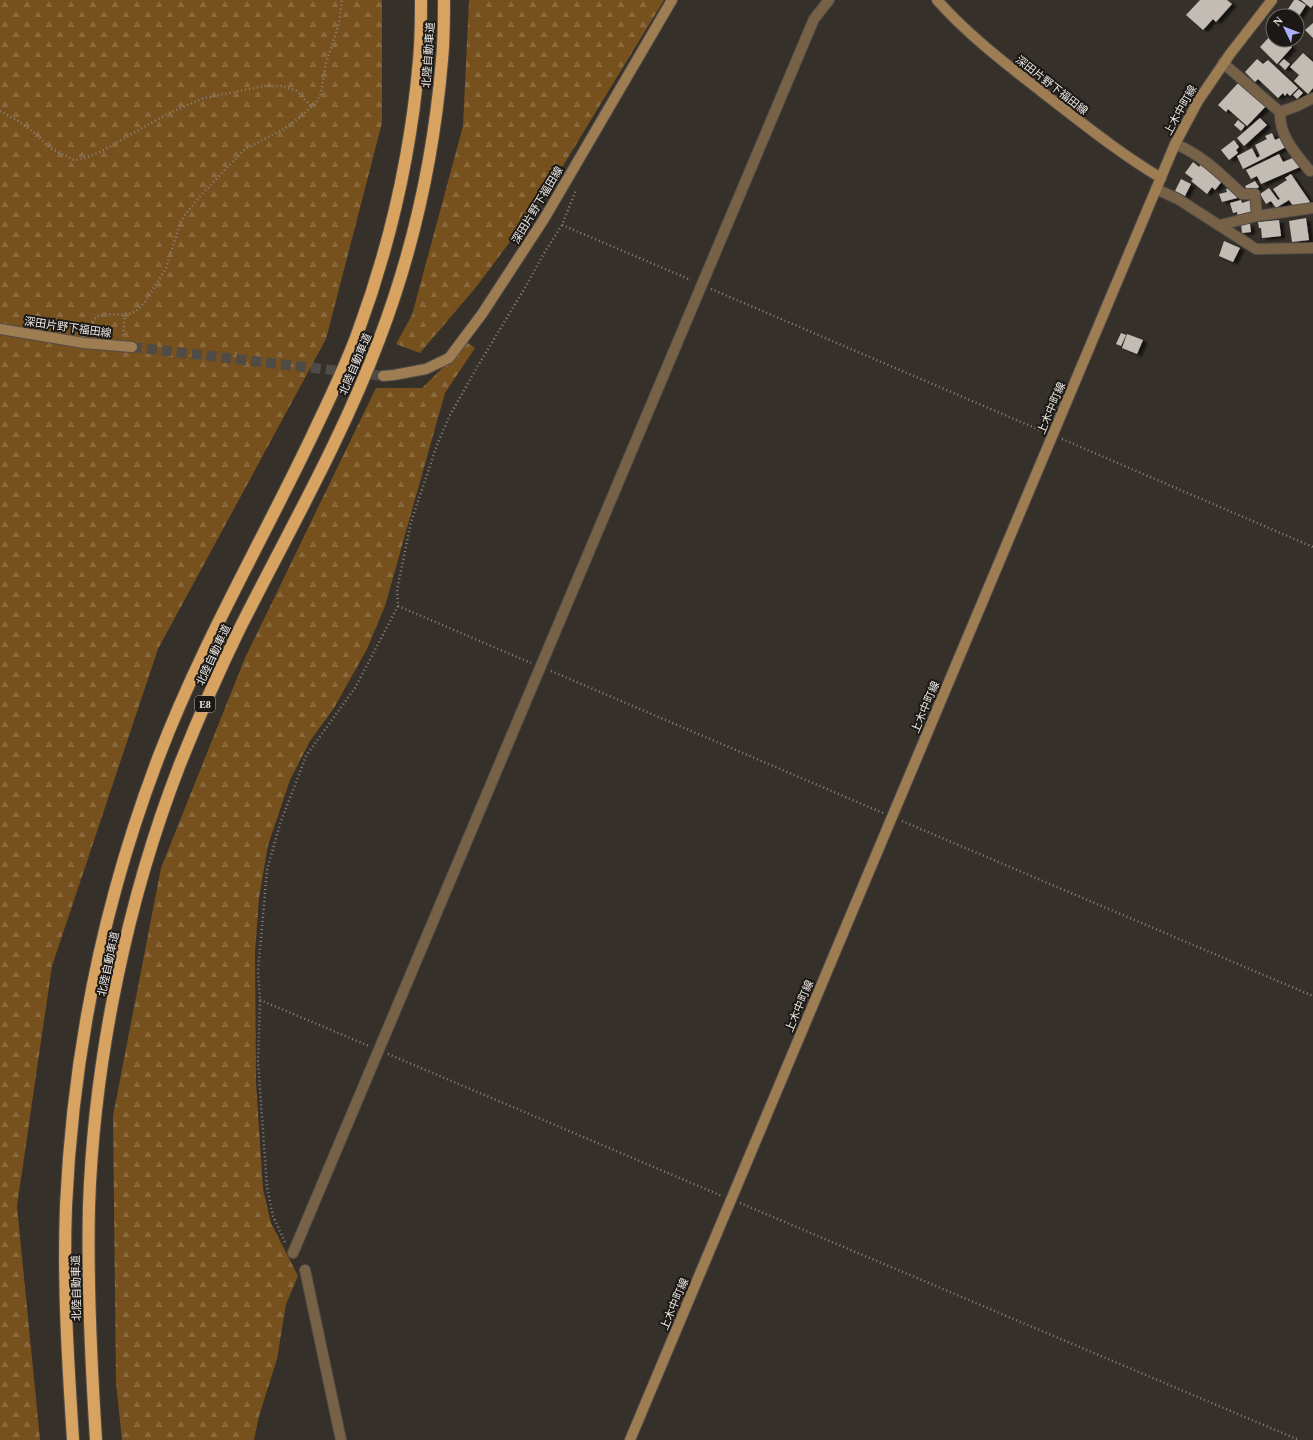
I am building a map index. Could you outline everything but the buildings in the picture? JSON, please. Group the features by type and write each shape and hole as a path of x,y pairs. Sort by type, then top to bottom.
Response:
{"highway":[{"name":"北陸自動車道","path":"73,1440 67,1356 66,1207 72,1127 81,1052 93,982 113,897 135,823 159,756 188,686 331,398 358,333 380,265 398,198 411,130 420,58 421,0"},
{"name":"北陸自動車道","path":"96,1440 88,1281 90,1203 94,1143 103,1053 117,978 134,906 156,833 179,766 206,700 240,628 319,474 382,334 404,268 422,197 434,127 442,60 444,0"}],"main road":[{"name":"深田片野下福田線","path":"383,376 426,369 449,358 482,314 544,219 672,0"},
{"name":"深田片野下福田線","path":"937,0 950,14 998,57 1082,124 1137,164 1161,178"},
{"name":"上木中町線","path":"630,1440 1175,144 1198,101 1224,63 1272,0"},
{"name":"深田片野下福田線","path":"0,330 80,343 127,347"}],"street":[{"path":"293,1254 814,19 829,0"},
{"path":"1224,63 1280,112 1280,121 1283,134 1312,173"},
{"path":"1280,112 1313,98"},
{"path":"1175,144 1188,149 1214,168 1242,194 1255,194 1257,216"},
{"path":"1156,189 1178,199 1256,249 1313,248"},
{"path":"1220,225 1257,216 1313,208"},
{"path":"306,1270 341,1440"}],"path":[{"path":"80,343 96,317 105,314 124,315 135,312 145,302 166,268 181,221 215,179 245,149 284,129 317,101 321,93 326,62 339,24 342,0"},
{"path":"0,111 18,120 36,134 50,148 74,160 82,159 100,152 167,114 204,98 264,86 283,86 297,91 311,106"},
{"path":"293,1254 284,1241 273,1216 267,1187 258,1061 260,1000 258,971 267,870 280,824 306,756 355,688 398,606 396,590 411,522 437,445 450,417 476,369 562,225 577,186"},
{"path":"562,225 1313,547"},
{"path":"124,315 127,347"},
{"path":"398,606 1313,996"},
{"path":"260,1000 1299,1440"}],"green space":[{"path":"0,0 382,0 382,123 326,339 158,649 52,966 17,1206 40,1440 0,1440"},
{"path":"469,0 664,0 547,192 477,286 420,353 396,344 412,315 463,126"},
{"path":"468,343 475,348 445,393 385,606 367,649 334,708 310,741 290,780 268,845 259,898 255,953 256,1083 263,1189 271,1223 298,1276 286,1304 277,1359 259,1416 254,1440 122,1440 116,1382 113,1116 161,868 245,658 376,388 422,388"}],"tunnel":[{"path":"132,347 383,376"}]}
